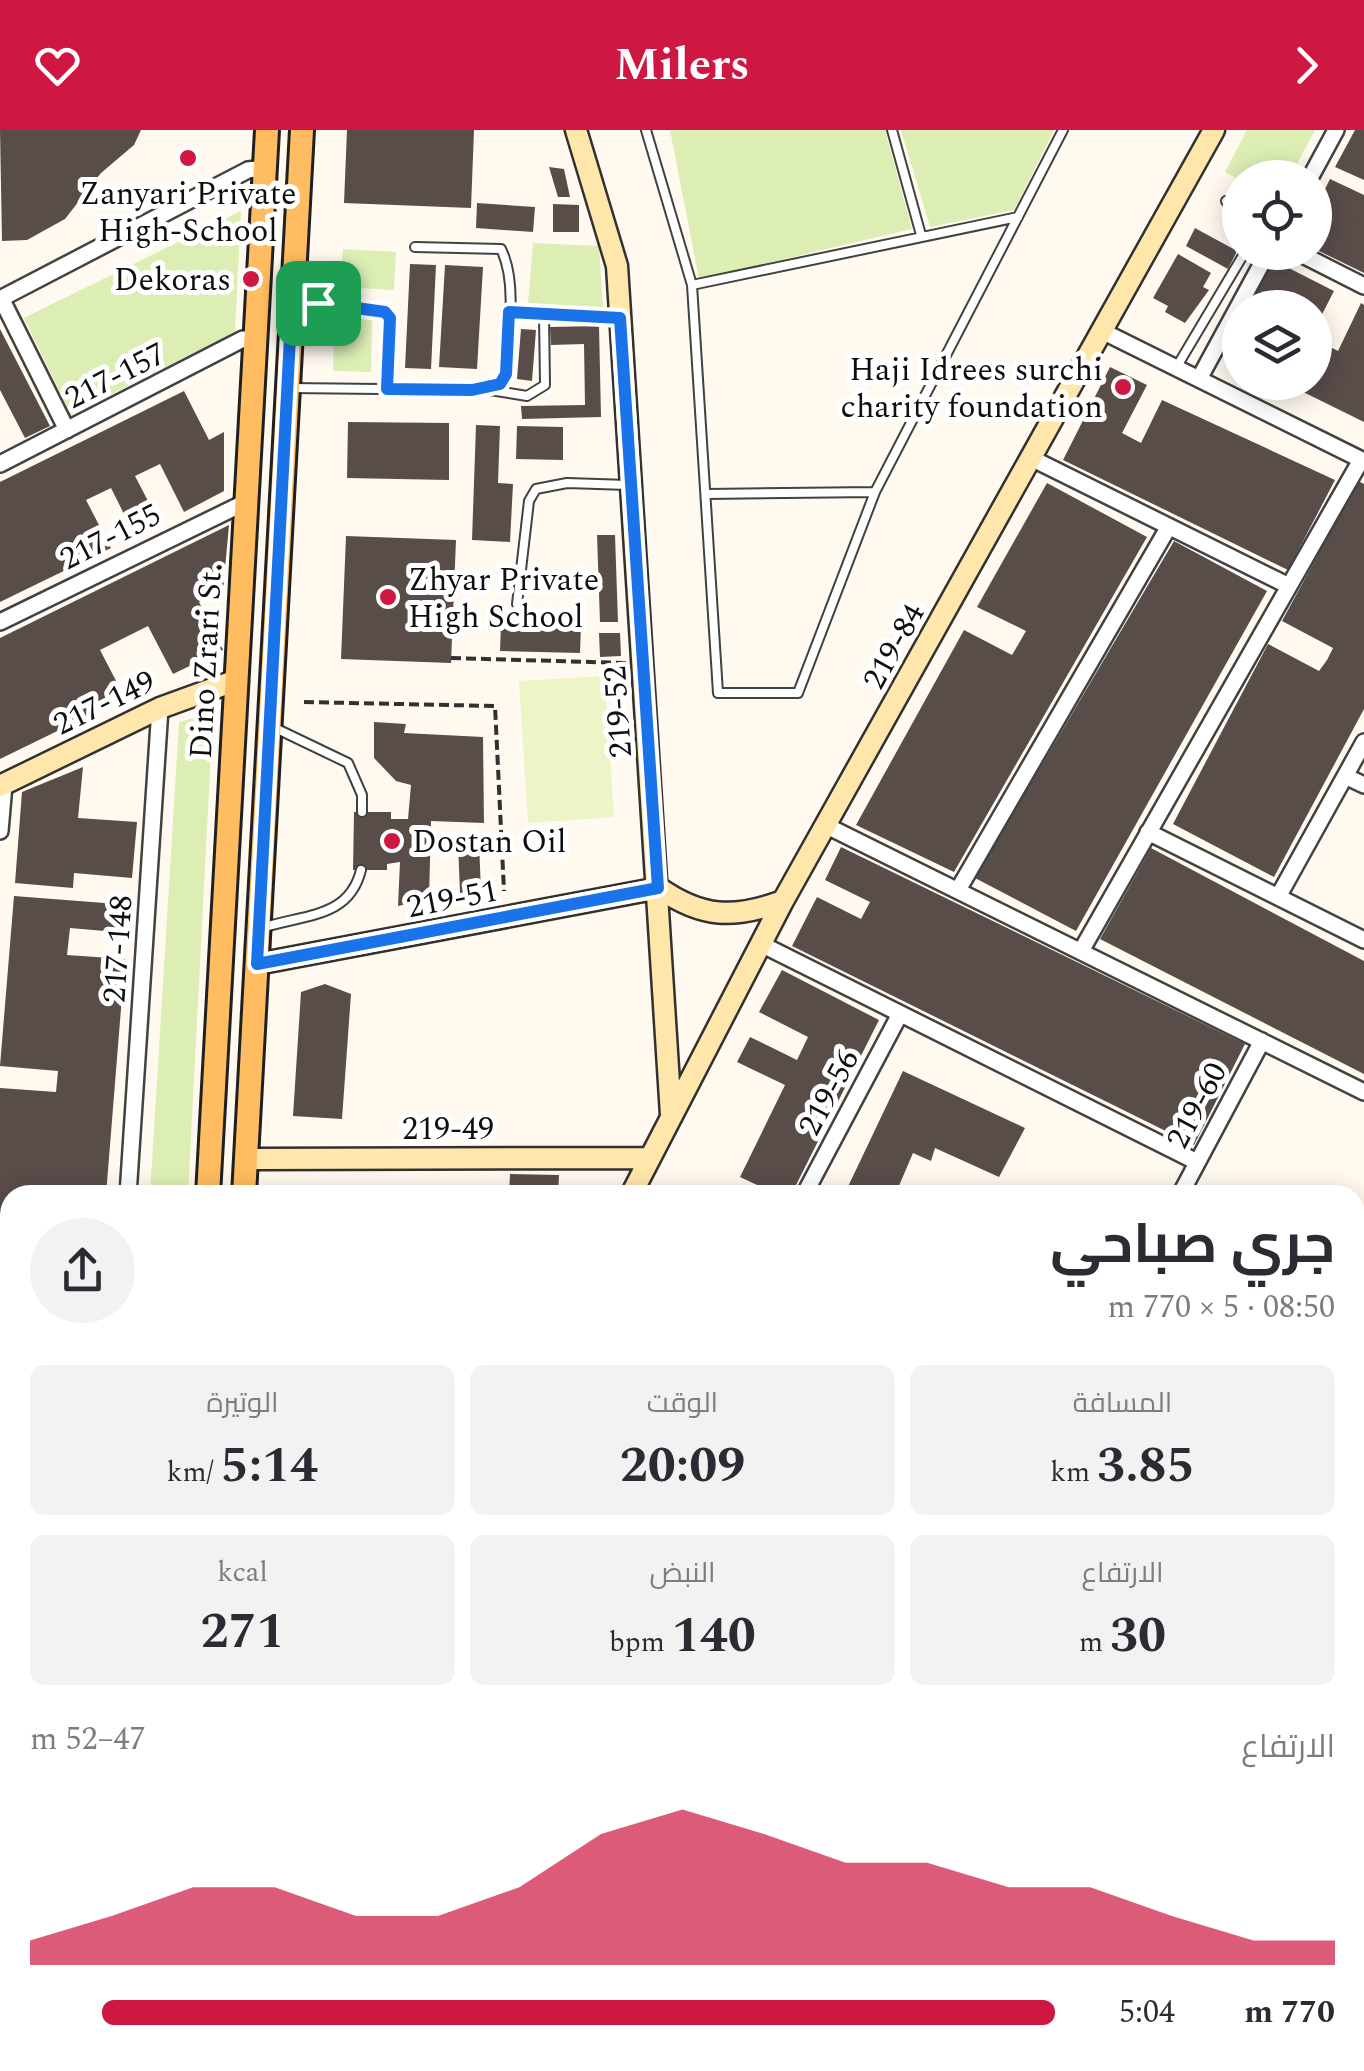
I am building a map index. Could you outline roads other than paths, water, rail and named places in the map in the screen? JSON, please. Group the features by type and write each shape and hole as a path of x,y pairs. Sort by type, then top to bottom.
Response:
{"main road":[{"name":"Dino Zrari St.","path":"209,1185 267,130"},
{"name":"Dino Zrari St.","path":"245,1185 302,130"}],"street":[{"name":"219-52","path":"576,130 617,266 672,1117"},
{"name":"219-84","path":"636,1185 783,902 1214,130"},
{"path":"1320,160 1336,130"},
{"path":"67,430 1,299 248,170 265,168"},
{"path":"1199,380 1258,270"},
{"path":"1332,270 1364,286"},
{"path":"1081,951 1363,460 1102,332"},
{"name":"217-157","path":"0,464 243,340 255,340"},
{"path":"1033,459 1289,586"},
{"name":"217-155","path":"0,622 246,502"},
{"path":"958,890 1168,528"},
{"name":"217-149","path":"2,785 160,708 237,680"},
{"name":"217-148","path":"129,1185 160,708"},
{"path":"1278,897 1364,742"},
{"path":"1345,776 1364,785"},
{"path":"0,831 2,785"},
{"path":"827,826 1364,1092"},
{"path":"1148,832 1364,940"},
{"path":"658,888 680,904 729,916 783,902"},
{"name":"219-51","path":"257,964 658,888"},
{"path":"761,944 1198,1162"},
{"name":"219-56","path":"809,1185 900,1014"},
{"name":"219-60","path":"1185,1185 1262,1041"},
{"name":"219-49","path":"246,1158 650,1158"}],"lane":[{"path":"646,130 692,285 718,693 798,693 875,492 1064,130"},
{"path":"892,130 921,235"},
{"path":"692,285 1018,217"},
{"path":"415,247 501,249 506,258 506,374 500,384 488,390"},
{"path":"1176,368 1234,270"},
{"path":"292,299 385,312 390,318 387,389"},
{"path":"509,312 620,318"},
{"path":"287,388 488,390 528,396 545,385 544,315"},
{"path":"516,604 530,501 536,489 567,483 632,485"},
{"path":"706,494 875,492"},
{"path":"269,725 348,763 362,795 362,812"},
{"path":"259,929 319,915 342,904 356,890 362,870"}],"place":[{"name":"Zanyari Private High-School","path":"188,158"},
{"name":"Dekoras","path":"251,279"},
{"name":"Haji Idrees surchi charity foundation","path":"1123,387"},
{"name":"Zhyar Private High School","path":"388,597"},
{"name":"Dostan Oil","path":"392,841"}]}
